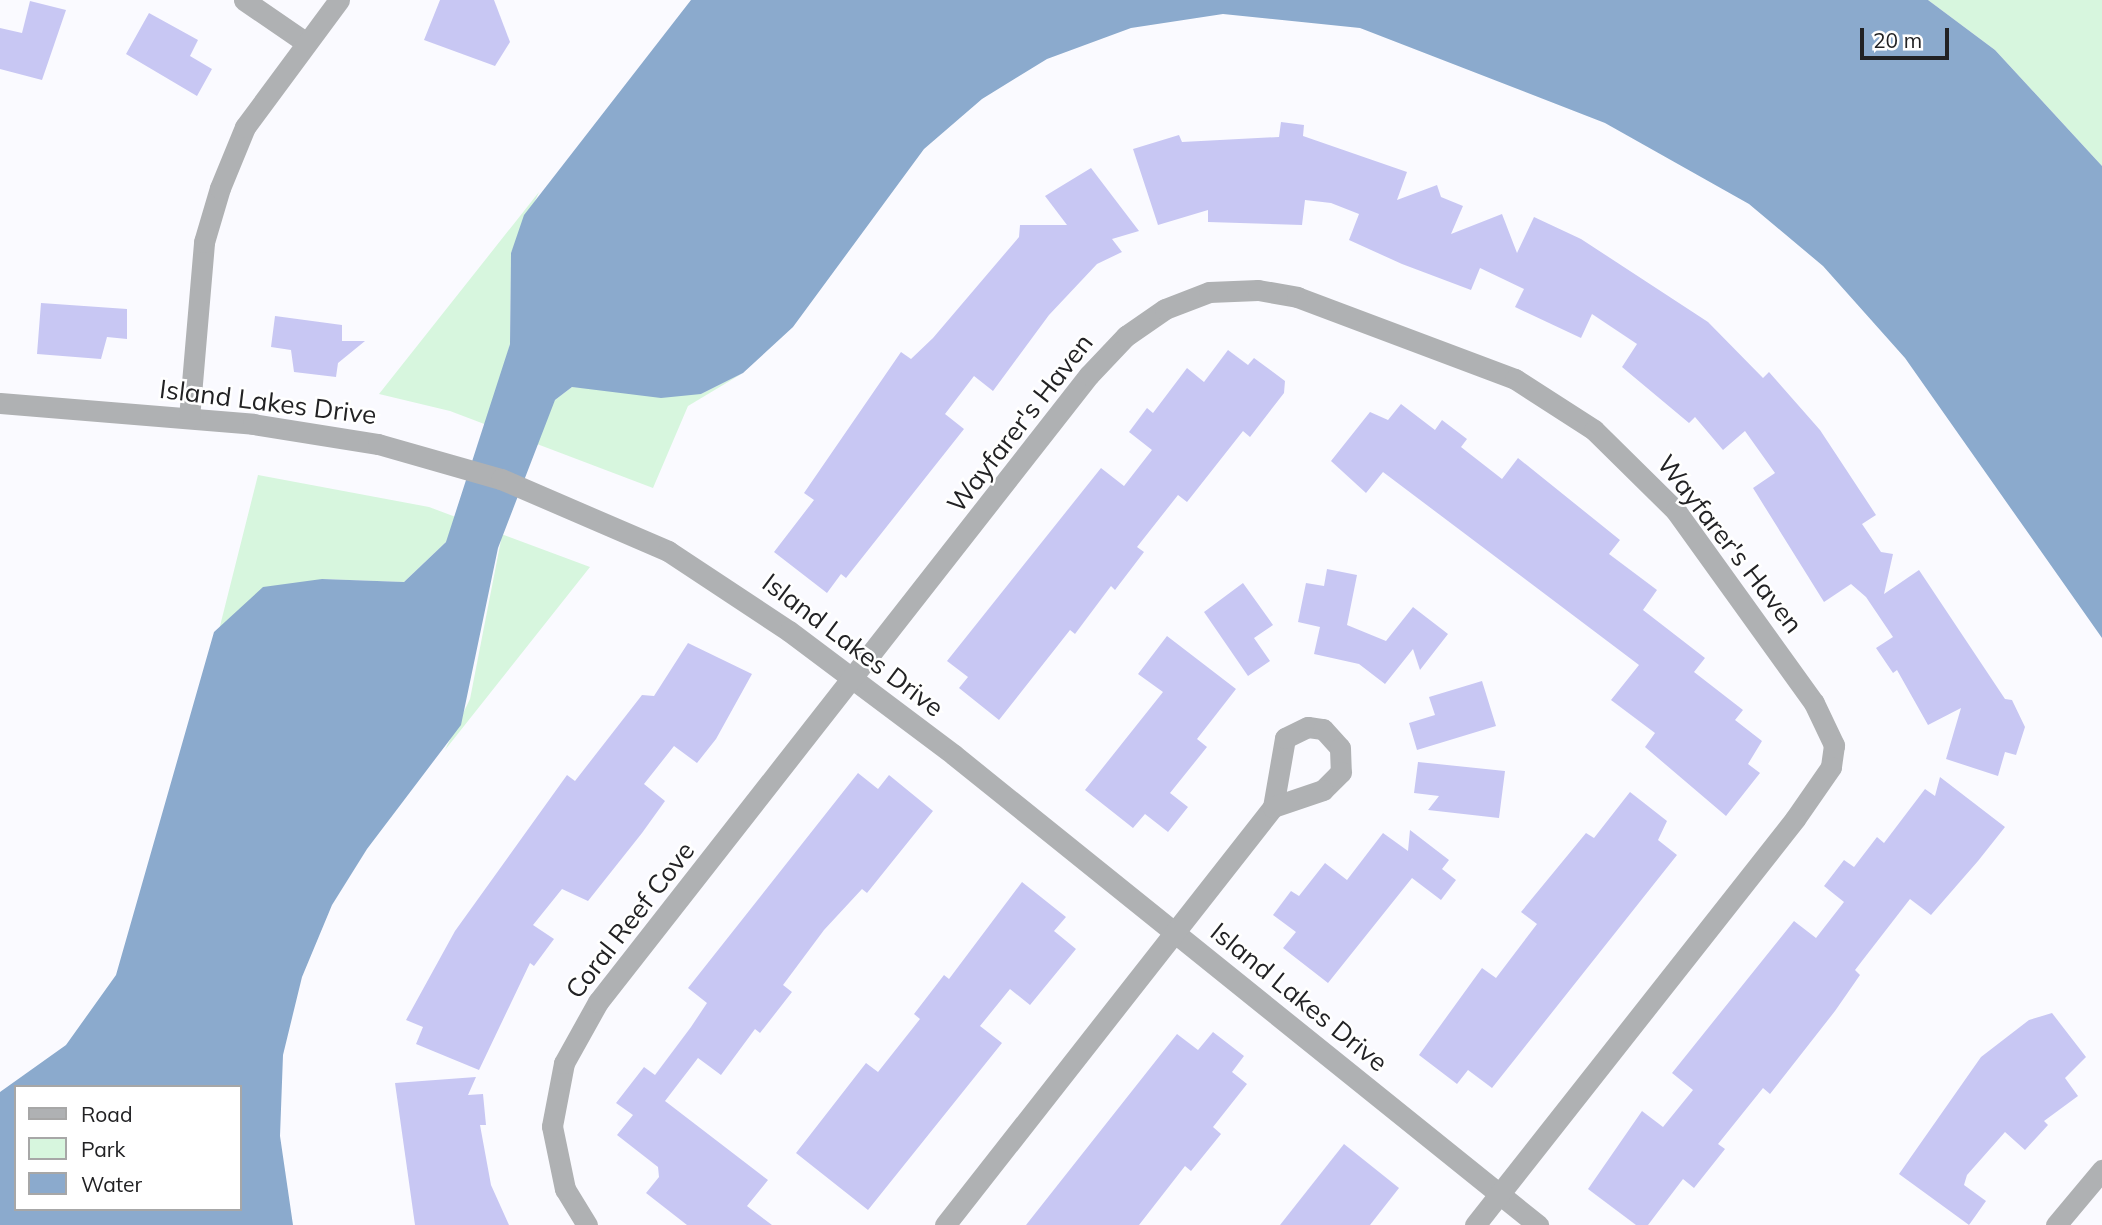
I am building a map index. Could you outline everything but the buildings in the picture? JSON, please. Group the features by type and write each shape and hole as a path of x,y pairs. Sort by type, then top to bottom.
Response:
{"street":[{"path":"244,0 305,42"},
{"path":"189,418 204,242 220,188 245,128 305,42 339,0"},
{"name":"Wayfarer's Haven","path":"854,682 1089,375 1126,336 1166,309 1209,292 1297,297 1515,379 1594,430 1676,511 1814,703 1834,745 1831,767 1795,819 1475,1225"},
{"name":"Island Lakes Drive","path":"0,403 189,418 316,432 419,455 581,511 714,578 854,682 1177,935 1538,1225"},
{"name":"Coral Reef Cove","path":"587,1225 565,1189 552,1126 564,1063 598,1002 854,682"},
{"path":"945,1225 1177,935 1273,807"},
{"path":"2056,1225 2102,1170"}],"green space":[{"path":"1928,0 2102,0 2102,166 1995,50"},
{"path":"539,192 511,253 510,344 490,419 555,400 572,387 701,394 743,373 688,406 653,488 450,411 379,394"},
{"path":"258,475 429,507 590,567 445,750 470,699 501,540 446,542 404,582 322,579 226,624 218,634"}],"water":[{"path":"691,0 1928,0 1995,50 2102,166 2102,638 1905,358 1823,266 1749,204 1605,123 1360,28 1223,14 1131,28 1047,59 982,99 924,149 793,327 743,373 701,394 661,398 572,387 555,400 498,548 461,725 367,849 332,905 302,977 283,1055 280,1136 293,1225 0,1225 0,1092 66,1045 116,975 214,632 263,587 322,579 404,582 446,542 510,344 511,253 524,215"}]}
